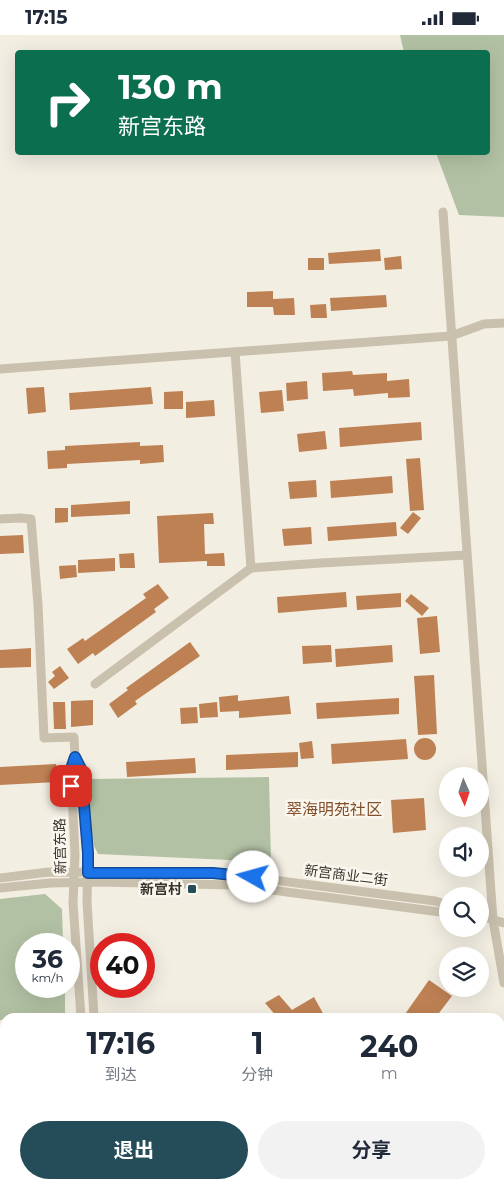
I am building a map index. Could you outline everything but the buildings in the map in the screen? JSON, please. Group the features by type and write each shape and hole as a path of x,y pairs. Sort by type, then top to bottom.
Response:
{"street":[{"path":"442,212 493,920 504,983"},
{"path":"0,369 451,336 484,324 504,323"},
{"path":"235,352 251,568"},
{"path":"0,519 31,519 38,605 44,738 74,737 75,757"},
{"path":"95,685 251,568 467,555"},
{"name":"新宫东路","path":"75,757 71,769 75,855 73,903 80,1013"},
{"name":"新宫东路","path":"75,757 81,769 88,853 87,902 94,1013"},
{"name":"新宫商业二街","path":"0,878 49,872 213,873 439,902"},
{"name":"新宫商业二街","path":"0,887 87,882 233,885 439,912"},
{"path":"489,919 504,923"}],"green space":[{"path":"400,35 504,35 504,217 459,215 437,155 490,155 490,50 404,50"},
{"path":"269,777 271,862 98,854 94,846 84,779"},
{"path":"45,894 62,909 63,933 15,933 15,998 65,998 65,1013 0,1013 0,899"}],"place":[{"name":"新宫村","path":"192,889"}],"district":[{"name":"翠海明苑社区","path":"334,809"}],"route":[{"path":"71,786 71,769 75,757 81,769 88,873 213,873 253,877"}]}
